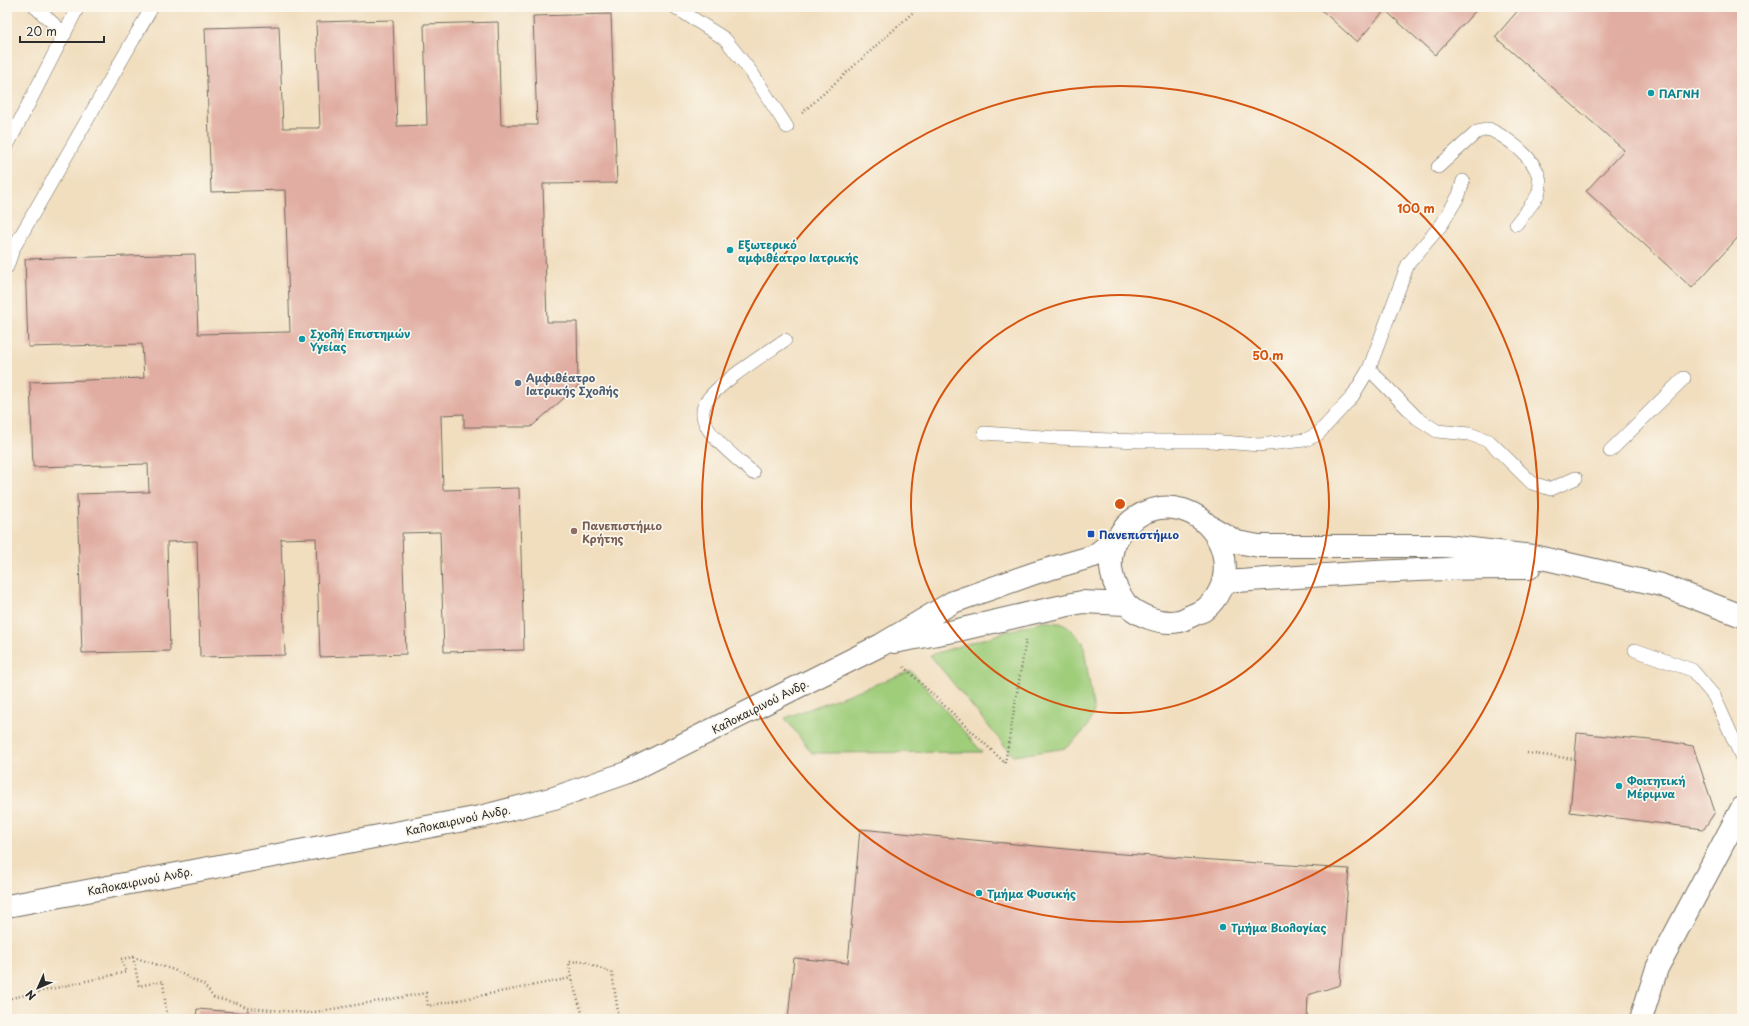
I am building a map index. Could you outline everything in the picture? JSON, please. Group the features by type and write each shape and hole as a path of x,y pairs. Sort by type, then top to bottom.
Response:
{"street":[{"path":"881,645 953,602 1035,573 1094,556 1116,539 1127,524 1142,513 1160,508 1179,508 1196,515 1211,527 1237,542 1259,546 1446,546 1533,556 1661,585 1742,616"},
{"path":"1116,539 1111,556 1111,573 1116,590 1126,604 1130,608 1153,620 1178,621 1204,610 1215,598 1222,582 1225,563 1221,544 1211,527"},
{"path":"1222,582 1340,574 1481,568 1591,569"},
{"path":"881,645 954,631 1082,602 1126,604"},
{"name":"Καλοκαιρινού Ανδρ.","path":"7,906 480,817 554,798 626,773 881,645"},
{"path":"1641,1019 1657,968 1742,808"}],"lane":[{"path":"35,7 65,34"},
{"path":"7,146 78,7"},
{"path":"7,267 13,248 152,7"},
{"path":"675,7 725,39 752,73 787,127"},
{"path":"1438,167 1476,132 1489,129 1503,136 1531,160 1540,178 1538,194 1516,224"},
{"path":"984,433 1057,438 1142,441 1212,441 1260,445 1305,440 1318,434 1352,397 1369,370 1408,264 1442,224 1459,195 1463,181"},
{"path":"753,473 708,429 704,419 703,409 706,401 728,381 785,340"},
{"path":"1369,370 1417,418 1437,431 1469,434 1489,441 1532,483 1551,489 1576,478"},
{"path":"1610,451 1684,378"},
{"path":"1636,650 1692,670 1714,696 1742,758"}],"path":[{"path":"787,127 919,7"},
{"path":"881,645 1005,763 1031,613"},
{"path":"1527,753 1574,759"},
{"path":"133,957 140,986 163,981 167,1018 152,1019"},
{"path":"7,999 126,972 121,959 133,957 174,970 204,985 214,998 237,1003 248,1008 309,1013 426,993 428,1006 571,978"},
{"path":"584,1019 571,978 569,962 584,961 612,973 619,1019"},
{"path":"247,1019 248,1008"}],"green space":[{"path":"1042,621 1065,624 1083,642 1094,712 1086,729 1066,748 1013,756 930,655"},
{"path":"911,671 982,752 812,753 785,718"}],"building":[{"path":"1318,7 1479,7 1435,55 1385,10 1357,42"},
{"name":"ΠΑΓΝΗ","path":"1521,7 1742,7 1742,233 1692,288 1586,191 1624,150 1495,37"},
{"name":"Σχολή Επιστημών Υγείας","path":"611,14 617,183 543,184 547,322 577,322 578,386 531,427 464,427 464,414 441,415 443,490 519,488 524,650 444,652 440,532 402,533 406,654 320,657 316,538 281,539 285,655 200,657 197,541 167,542 170,651 82,653 77,494 149,492 148,464 33,467 30,382 144,378 142,344 28,347 25,259 195,254 198,334 290,332 285,190 211,192 205,28 279,26 283,128 320,128 316,22 393,20 397,126 427,125 424,24 498,22 501,125 537,125 533,16"},
{"name":"Φοιτητική Μέριμνα","path":"1577,733 1670,742 1693,746 1715,812 1704,829 1570,812"},
{"path":"860,829 1108,853 1349,869 1340,985 1308,995 1307,1019 788,1019 794,958 848,963"},
{"path":"197,1009 309,1018 309,1019 196,1019"}],"place":[{"name":"ΠΑΓΝΗ","path":"1651,93"},
{"name":"Εξωτερικό αμφιθέατρο Ιατρικής","path":"730,250"},
{"name":"Σχολή Επιστημών Υγείας","path":"302,339"},
{"name":"Αμφιθέατρο Ιατρικής Σχολής","path":"518,383"},
{"name":"Πανεπιστήμιο Κρήτης","path":"574,531"},
{"name":"Πανεπιστήμιο","path":"1091,534"},
{"name":"Φοιτητική Μέριμνα","path":"1619,786"},
{"name":"Τμήμα Φυσικής","path":"979,893"},
{"name":"Τμήμα Βιολογίας","path":"1223,927"}]}
